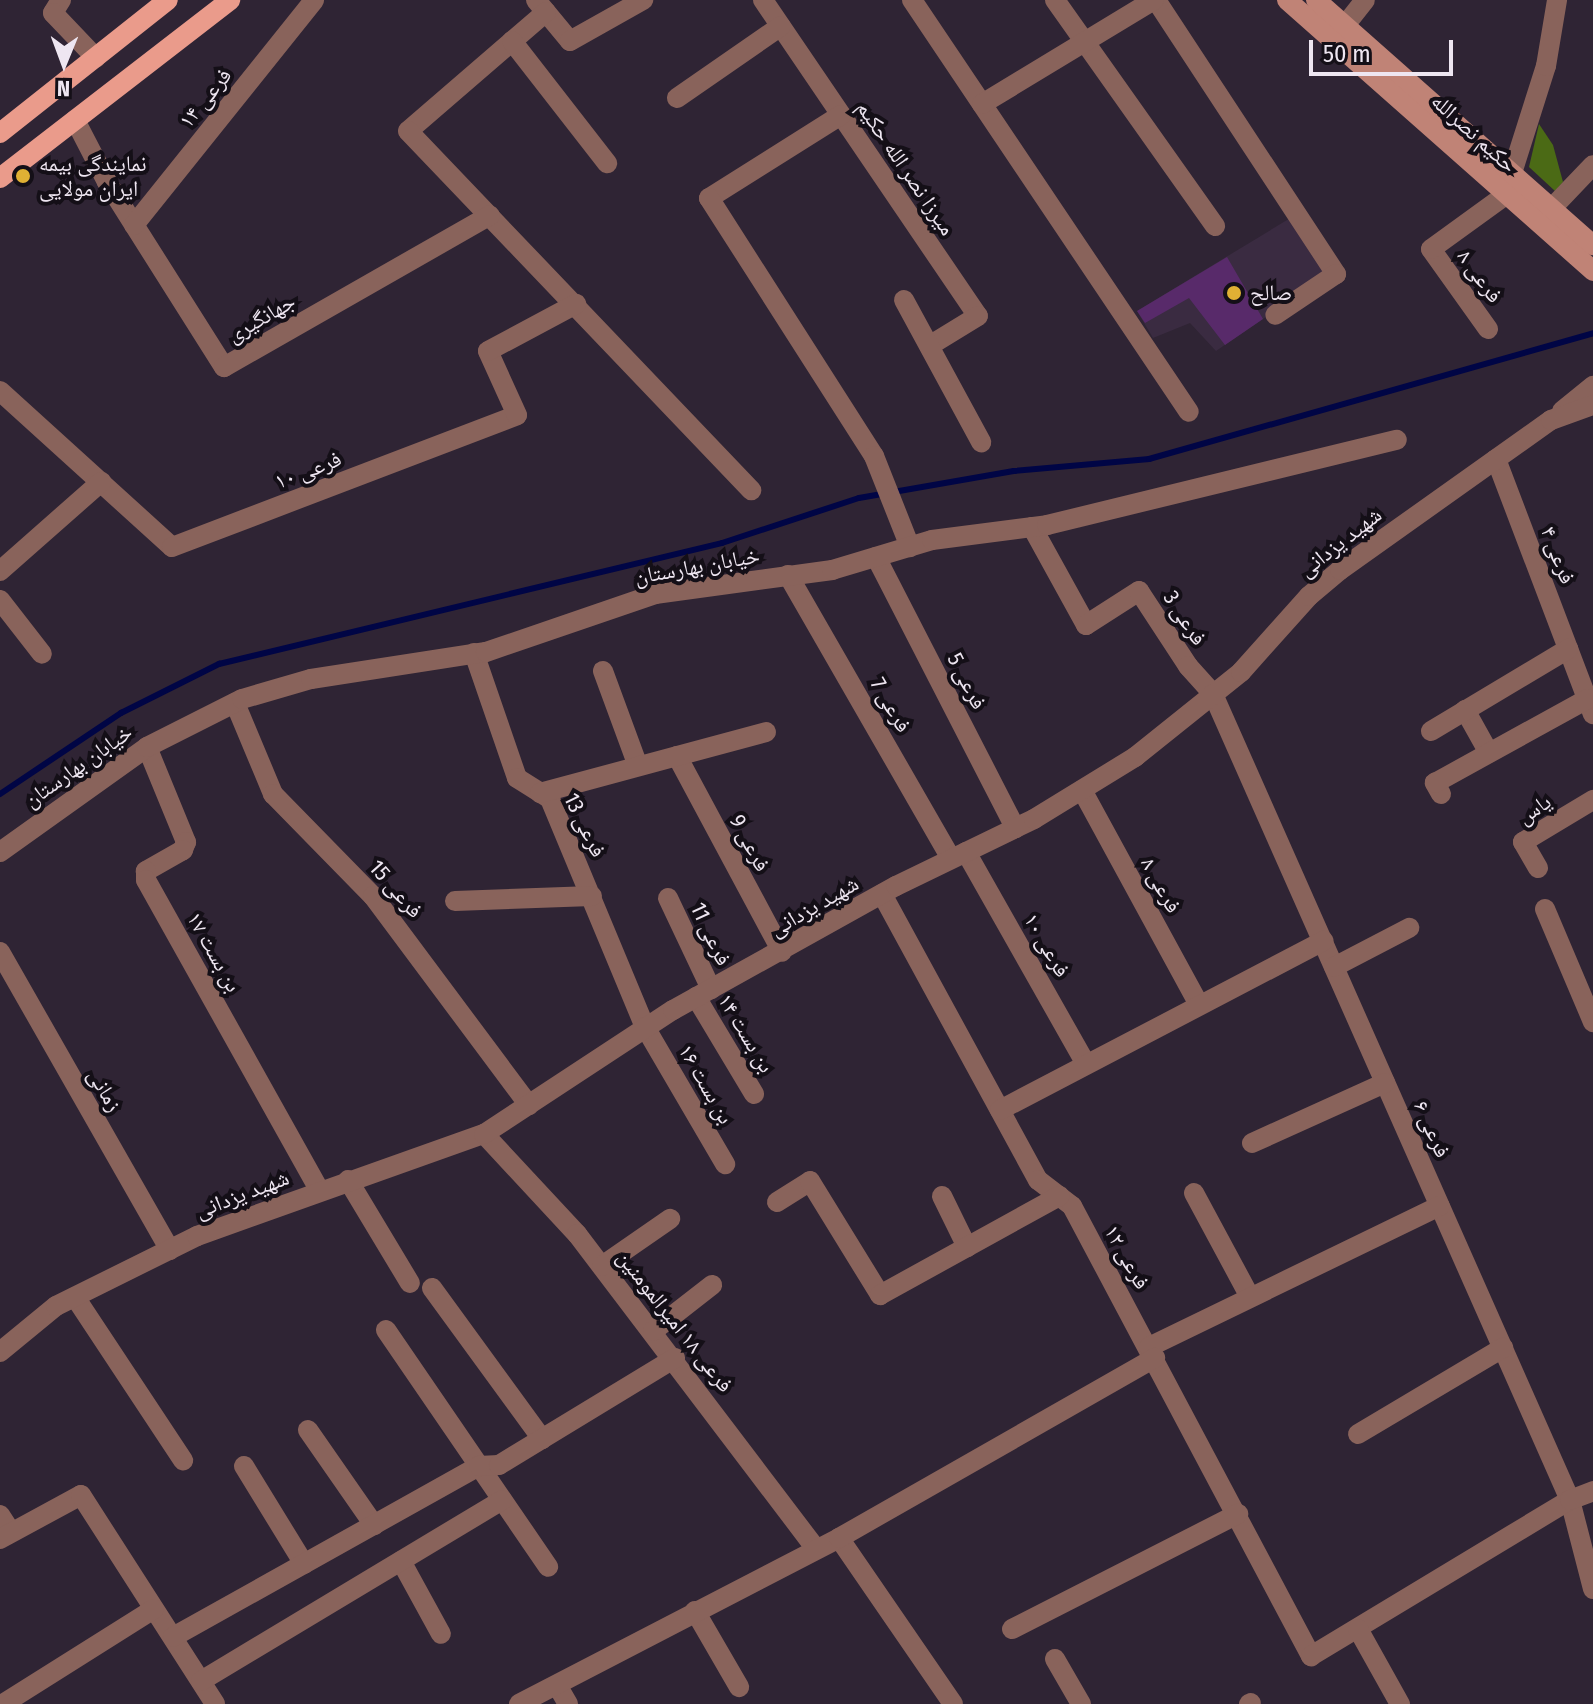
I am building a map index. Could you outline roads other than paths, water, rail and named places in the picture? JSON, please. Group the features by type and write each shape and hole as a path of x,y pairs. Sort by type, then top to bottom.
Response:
{"main road":[{"path":"0,178 230,0"},
{"name":"حکیم نصرالله","path":"1287,0 1339,33 1512,173 1593,245"},
{"name":"حکیم نصرالله","path":"1316,0 1339,33 1507,194 1593,271"},
{"path":"1,132 160,6 175,42"}],"street":[{"path":"61,0 53,13 96,58"},
{"name":"فرعی ۱۴","path":"134,225 314,0"},
{"path":"643,0 570,41 541,6 512,41 408,131 751,490"},
{"name":"میرزا نصر الله حکیم","path":"763,0 978,316 929,346"},
{"path":"912,0 1189,412"},
{"path":"1055,0 1215,226"},
{"path":"982,104 1155,0 1336,274 1275,315"},
{"path":"1339,33 1365,0"},
{"path":"1507,194 1546,66 1557,0"},
{"path":"677,98 781,26"},
{"path":"512,41 607,163"},
{"path":"841,115 709,198 878,466 910,547"},
{"name":"جهانگیری","path":"75,120 134,225 224,367 490,215"},
{"path":"1552,208 1593,165"},
{"name":"فرعی ۸","path":"1488,329 1431,249 1507,194"},
{"path":"904,300 981,442"},
{"name":"فرعی ۱۰","path":"0,391 172,547 517,415 488,351 576,304"},
{"path":"1551,420 1593,386"},
{"name":"شهید یزدانی","path":"0,1352 56,1306 170,1250 319,1190 484,1134 645,1027 704,993 882,894 1015,828 1082,790 1135,757 1241,672 1309,596 1551,420 1591,409"},
{"name":"خیابان بهارستان","path":"0,852 147,747 235,703 311,679 474,653 655,594 832,570 910,547 1032,527 1397,440"},
{"name":"فرعی ۴","path":"1496,459 1579,658 1590,706"},
{"path":"0,571 101,482"},
{"name":"فرعی 3","path":"1032,527 1086,625 1139,591 1188,666 1213,694"},
{"name":"فرعی 5","path":"876,557 1015,828"},
{"name":"فرعی 7","path":"788,575 959,856"},
{"path":"0,600 42,654"},
{"name":"فرعی 13","path":"474,653 517,778 550,799 645,1027"},
{"path":"1431,731 1465,710 1579,658"},
{"path":"603,671 638,766"},
{"name":"فرعی ۶","path":"1213,694 1570,1500 1593,1589"},
{"name":"فرعی 15","path":"235,703 273,794 373,896 529,1105"},
{"path":"1441,794 1435,783 1489,753 1590,706"},
{"path":"1465,710 1489,753"},
{"path":"540,793 766,732"},
{"name":"بن بست ۱۷","path":"147,747 186,842 183,850 146,871 146,880 319,1190"},
{"name":"فرعی 9","path":"677,756 782,952"},
{"name":"فرعی ۸","path":"1082,790 1198,1003"},
{"name":"یاس","path":"1538,868 1523,842 1593,800"},
{"name":"فرعی ۱۰","path":"959,856 1085,1062"},
{"name":"فرعی ۱۲","path":"882,894 1038,1180 1072,1206 1311,1656 1358,1629"},
{"path":"455,901 592,896"},
{"name":"فرعی 11","path":"668,898 704,993"},
{"path":"1545,909 1593,1022"},
{"path":"1334,967 1409,928"},
{"path":"1000,1110 1085,1062 1323,941"},
{"name":"زمانی","path":"0,952 170,1250"},
{"name":"بن بست ۱۴","path":"704,993 754,1094"},
{"name":"بن بست ۱۶","path":"645,1027 725,1164"},
{"path":"1252,1143 1385,1083"},
{"name":"فرعی ۱۸ امیرالمومنین","path":"484,1134 602,1266 675,1358 815,1548"},
{"path":"348,1180 410,1283"},
{"path":"777,1202 810,1181 880,1295 1059,1196"},
{"path":"1194,1193 1250,1297"},
{"path":"942,1196 967,1247"},
{"path":"519,1704 839,1538 1250,1297 1440,1206"},
{"path":"602,1266 670,1219"},
{"path":"653,1331 712,1285"},
{"path":"432,1288 542,1439"},
{"path":"75,1297 183,1460"},
{"path":"386,1330 548,1567"},
{"path":"1358,1434 1503,1348"},
{"path":"173,1637 479,1466 499,1465 675,1358"},
{"path":"308,1430 374,1525"},
{"path":"244,1466 304,1564"},
{"path":"1400,1704 1358,1629 1570,1500 1593,1491"},
{"path":"4,1529 81,1495 215,1704"},
{"path":"201,1681 502,1500"},
{"path":"1012,1629 1238,1514"},
{"path":"839,1538 953,1704"},
{"path":"401,1561 441,1634"},
{"path":"3,1704 154,1609"},
{"path":"695,1611 739,1687"},
{"path":"1055,1659 1081,1704"},
{"path":"557,1685 568,1704"}],"waterway":[{"path":"0,794 121,713 219,664 722,543 859,498 1014,471 1149,459 1593,333"}],"place":[{"name":"نمایندگی بیمه ایران مولایی","path":"23,176"},
{"name":"صالح","path":"1234,293"}]}
